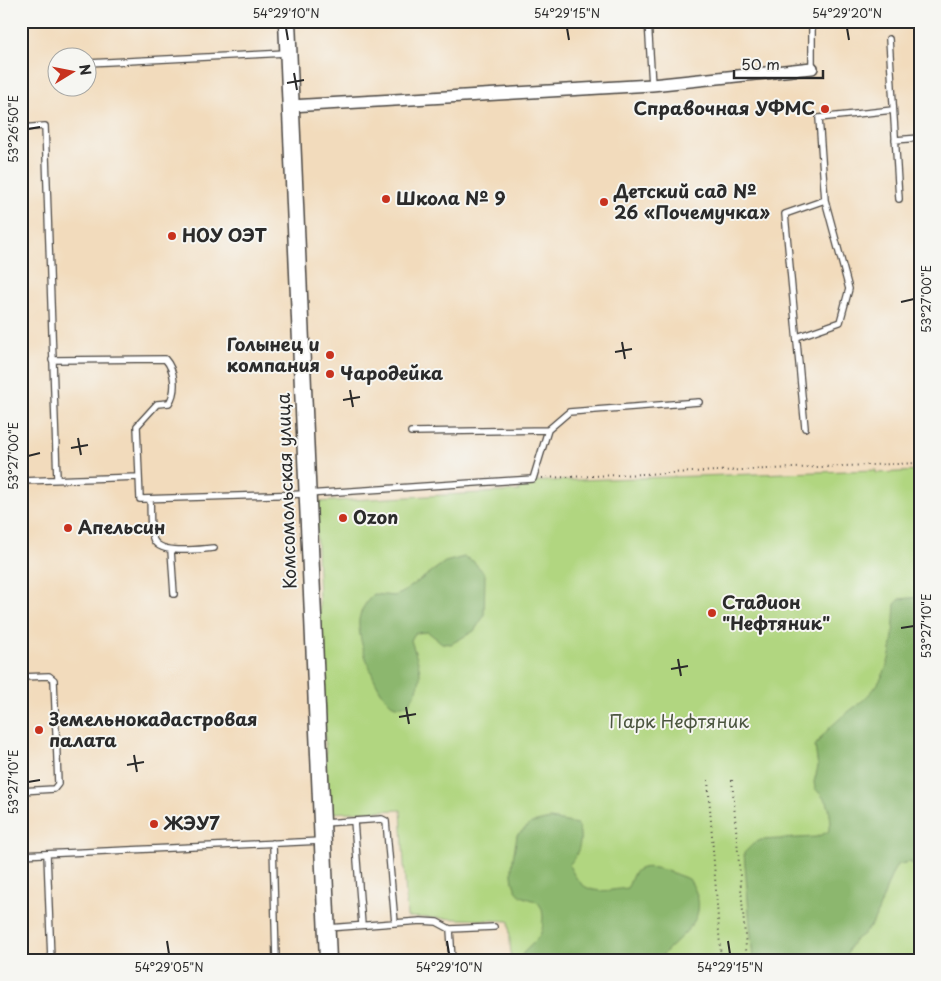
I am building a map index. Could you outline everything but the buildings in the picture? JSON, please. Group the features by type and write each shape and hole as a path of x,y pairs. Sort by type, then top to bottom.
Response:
{"street":[{"name":"Комсомольская улица","path":"287,21 328,960"},
{"path":"290,106 652,85 812,68"}],"lane":[{"path":"648,21 652,85"},
{"path":"812,21 812,68"},
{"path":"889,39 899,199"},
{"path":"98,62 288,52"},
{"path":"797,337 840,322 849,289 824,200 819,118 893,110"},
{"path":"21,128 45,126 57,479"},
{"path":"895,140 920,138"},
{"path":"805,428 785,214 824,200"},
{"path":"52,360 165,359 171,366 174,395 169,403 157,404 137,426 140,499 307,494 533,479 548,430 569,412 698,402"},
{"path":"411,432 548,430"},
{"path":"21,481 139,477"},
{"path":"150,499 153,540 159,547 170,550 214,548"},
{"path":"170,550 174,594"},
{"path":"21,677 49,676 54,680 58,784 54,789 21,791"},
{"path":"322,823 382,820 388,825 395,923"},
{"path":"354,821 362,925"},
{"path":"21,855 322,840"},
{"path":"273,843 276,960"},
{"path":"46,854 51,960"},
{"path":"326,928 437,922 450,929 494,927"},
{"path":"450,929 452,960"}],"path":[{"path":"533,479 920,463"},
{"path":"708,780 721,960"},
{"path":"732,780 747,960"}],"green space":[{"name":"Парк Нефтяник","path":"876,470 876,473 920,471 920,960 511,960 509,921 407,917 401,810 328,813 315,502 519,491 519,482"},
{"path":"464,557 473,561 485,574 484,616 474,631 451,644 442,643 428,632 415,633 411,640 419,666 420,680 418,688 408,705 394,706 384,697 373,676 364,652 359,629 362,609 374,594 394,596 402,593 445,562"},
{"path":"920,597 920,867 909,862 897,865 874,921 866,932 850,946 846,960 753,960 744,853 754,843 761,840 816,837 828,832 831,823 829,808 827,802 815,788 814,782 818,767 815,746 834,724 878,684 889,660 895,604 900,599"},
{"path":"550,819 577,824 580,835 579,846 569,865 580,882 592,890 627,888 634,873 645,867 661,869 689,879 696,893 699,905 697,915 685,933 658,960 631,960 619,954 599,954 596,960 519,960 540,935 543,919 540,905 518,893 513,882 512,869 517,835 532,823"}],"place":[{"name":"Справочная УФМС","path":"825,109"},
{"name":"Школа № 9","path":"386,199"},
{"name":"Детский сад № 26 «Почемучка»","path":"604,202"},
{"name":"НОУ ОЭТ","path":"172,236"},
{"name":"Голынец и компания","path":"330,355"},
{"name":"Чародейка","path":"330,374"},
{"name":"Ozon","path":"343,518"},
{"name":"Апельсин","path":"68,528"},
{"name":"Стадион \"Нефтяник\"","path":"712,613"},
{"name":"Земельнокадастровая палата","path":"39,730"},
{"name":"ЖЭУ7","path":"154,824"}]}
